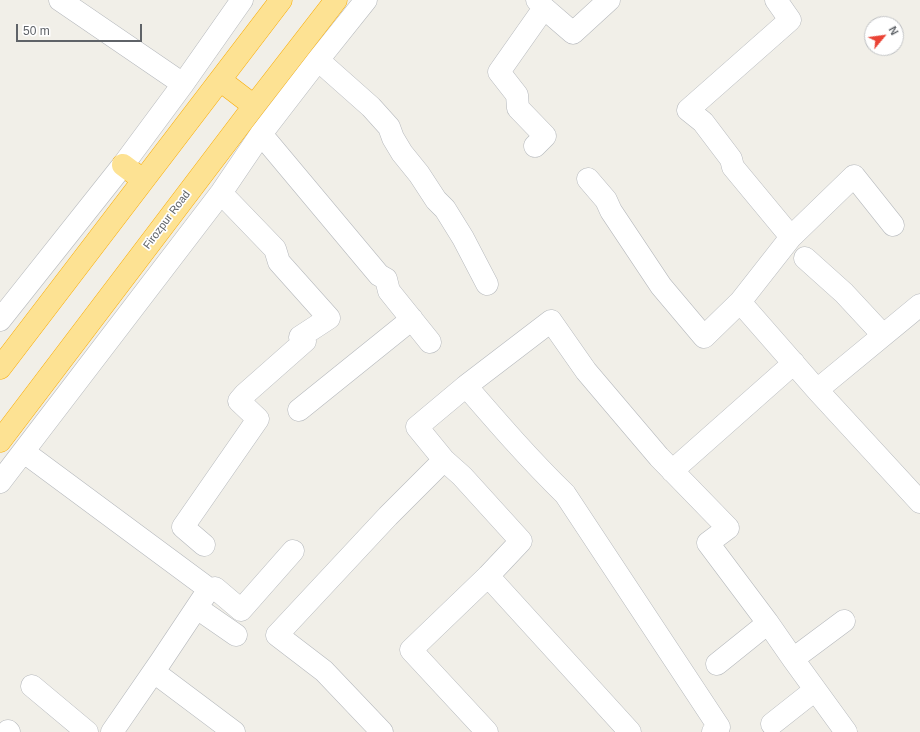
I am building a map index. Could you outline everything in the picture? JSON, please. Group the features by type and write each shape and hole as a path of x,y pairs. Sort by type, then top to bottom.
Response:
{"highway":[{"path":"0,368 282,0"},
{"name":"Firozpur Road","path":"0,441 336,0"},
{"path":"220,80 254,106"},
{"path":"123,165 144,180"}],"street":[{"path":"60,0 183,84"},
{"path":"0,320 123,165 183,84 242,0"},
{"path":"0,482 221,193 261,134 366,0"},
{"path":"535,146 545,136 518,108 517,95 499,72 540,4 573,33 609,0"},
{"path":"776,0 790,20 688,110 704,122 731,159 732,167 791,237"},
{"path":"318,60 371,107 389,127 393,138 402,153 419,174 436,200 445,209 463,238 487,284"},
{"path":"261,134 379,275 386,279 389,291 430,342"},
{"path":"588,179 606,200 611,211 661,286 704,337 740,302 791,237 854,176 894,225"},
{"path":"204,546 183,527 258,419 239,401 305,341 300,337 329,318 279,262 274,249 221,193"},
{"path":"805,258 844,293 883,335"},
{"path":"740,302 817,390 920,502"},
{"path":"817,390 920,305"},
{"path":"299,410 412,320"},
{"path":"487,732 411,650 488,576 521,541 462,476 444,460 417,427 466,386 551,321 586,371 659,457 728,528 708,543 768,623 846,732"},
{"path":"672,471 794,363"},
{"path":"466,386 509,436 544,474 565,494 719,727 713,732"},
{"path":"24,452 209,589 215,588 241,610 294,551"},
{"path":"382,732 324,671 277,635 388,516 444,460"},
{"path":"488,576 630,732"},
{"path":"112,732 209,589"},
{"path":"197,608 236,635"},
{"path":"793,659 844,621"},
{"path":"717,664 768,623"},
{"path":"154,672 234,732"},
{"path":"32,686 87,732"},
{"path":"772,724 816,690"}]}
